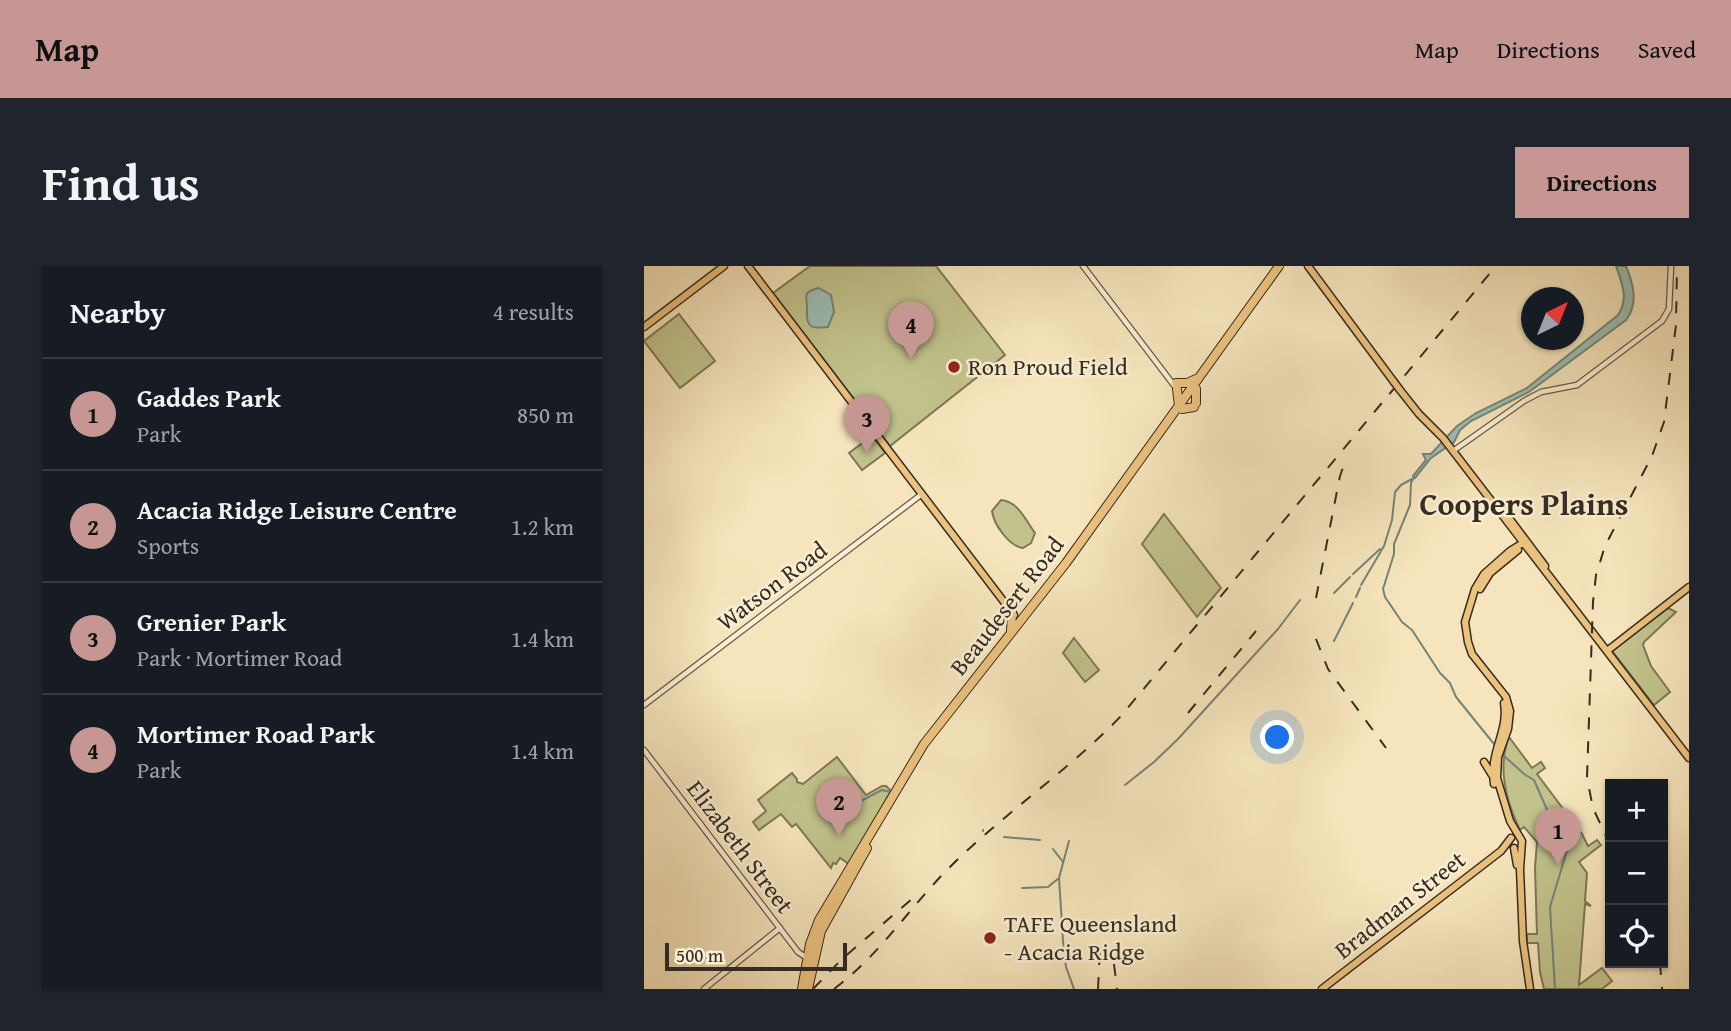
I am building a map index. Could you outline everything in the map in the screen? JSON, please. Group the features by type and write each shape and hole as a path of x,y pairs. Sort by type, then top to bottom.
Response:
{"highway":[{"name":"Beaudesert Road","path":"1190,400 1198,378 1282,266"},
{"name":"Beaudesert Road","path":"806,986 810,956 822,915 919,751 1011,631 1021,623 1180,407 1190,400 1282,266"},
{"path":"1190,400 1180,407 1177,386 1198,378"},
{"name":"Beaudesert Road","path":"810,956 824,923 919,760 1090,536 1180,407"},
{"path":"1011,631 1011,611 1028,610"},
{"path":"798,952 810,956"}],"main road":[{"path":"644,327 724,266"},
{"path":"748,266 1021,623"},
{"path":"1310,266 1386,372 1419,414 1452,449 1689,758"},
{"path":"1487,494 1607,651"},
{"path":"1518,537 1516,545 1492,565 1483,579 1467,610 1466,627 1472,654 1508,704 1497,778 1514,843 1528,989"},
{"path":"1510,551 1524,545"},
{"path":"1483,579 1524,545"},
{"path":"1607,651 1689,587"},
{"path":"1586,637 1584,633 1587,627"},
{"path":"1493,776 1494,755 1508,718"},
{"path":"1484,762 1493,776 1514,843"},
{"name":"Bradman Street","path":"1322,989 1514,843"}],"street":[{"path":"1083,266 1167,377 1190,400"},
{"path":"1452,449 1541,392 1577,385 1662,321 1668,313 1671,299 1671,266"},
{"path":"1460,460 1463,444"},
{"name":"Watson Road","path":"644,705 922,494"},
{"name":"Elizabeth Street","path":"644,750 798,952"},
{"path":"704,989 780,928"}],"green space":[{"path":"810,266 936,266 1005,355 890,446 773,293"},
{"path":"679,314 715,361 680,388 644,341"},
{"path":"872,436 885,453 862,470 849,453"},
{"path":"1001,500 1017,508 1035,533 1031,543 1023,548 1008,539 996,522 992,511"},
{"path":"1164,514 1221,588 1197,617 1142,544"},
{"path":"1668,608 1676,612 1643,645 1651,666 1670,692 1654,705 1613,649"},
{"path":"1074,638 1099,670 1085,682 1063,653"},
{"path":"1509,737 1532,768 1541,762 1545,768 1537,774 1588,846 1597,840 1601,845 1579,862 1587,873 1585,901 1591,906 1585,904 1579,985 1602,968 1612,981 1602,989 1544,989 1538,943 1527,943 1527,934 1537,934 1537,842 1524,827 1520,830 1507,796 1504,761"},
{"path":"837,757 866,795 882,786 891,791 849,864 840,858 831,868 796,824 792,827 781,814 759,830 753,822 766,811 758,800 792,773 797,782 803,784"}],"water":[{"path":"1616,266 1626,266 1633,286 1634,300 1626,320 1529,392 1471,421 1460,430 1454,442 1431,458 1415,478 1413,476 1426,460 1423,454 1431,454 1457,426 1476,413 1527,388 1574,350 1584,350 1584,342 1618,315 1624,297"},
{"path":"819,288 831,295 834,312 828,327 814,327 808,321 807,293"}],"waterway":[{"path":"1414,477 1411,483 1410,505 1394,544 1394,554 1383,589 1385,597 1450,683 1456,697 1494,744"},
{"path":"1361,585 1384,546 1392,520 1395,492 1412,479"},
{"path":"1353,574 1380,549"},
{"path":"1334,593 1350,577"},
{"path":"1356,597 1360,588"},
{"path":"1125,785 1178,739 1278,629 1300,600"},
{"path":"1334,641 1353,603"},
{"path":"1502,754 1534,780 1548,812 1570,840 1550,907 1555,989"},
{"path":"857,803 882,790 890,792"},
{"path":"1004,837 1040,840"},
{"path":"1069,841 1059,878 1066,967 1074,989"},
{"path":"1053,849 1063,862"},
{"path":"1022,888 1048,887 1059,878"}],"railway":[{"path":"834,989 881,945 952,865 1080,755 1121,716 1496,266"},
{"path":"1609,842 1593,808 1587,778 1596,575 1605,546 1652,456 1664,422 1676,325 1677,266"},
{"path":"1316,598 1340,476 1346,459"},
{"path":"1188,713 1256,631"},
{"path":"1316,639 1328,669 1386,748"},
{"path":"813,989 842,959 913,898"},
{"path":"1098,989 1100,947"},
{"path":"1114,964 1117,989"},
{"path":"1660,968 1662,989"}],"place":[{"name":"Mortimer Road Park","path":"911,359"},
{"name":"Ron Proud Field","path":"954,367"},
{"name":"Grenier Park","path":"867,453"},
{"name":"Acacia Ridge Leisure Centre","path":"839,836"},
{"name":"Gaddes Park","path":"1558,865"},
{"name":"TAFE Queensland - Acacia Ridge","path":"990,938"}],"district":[{"name":"Coopers Plains","path":"1524,504"}]}
